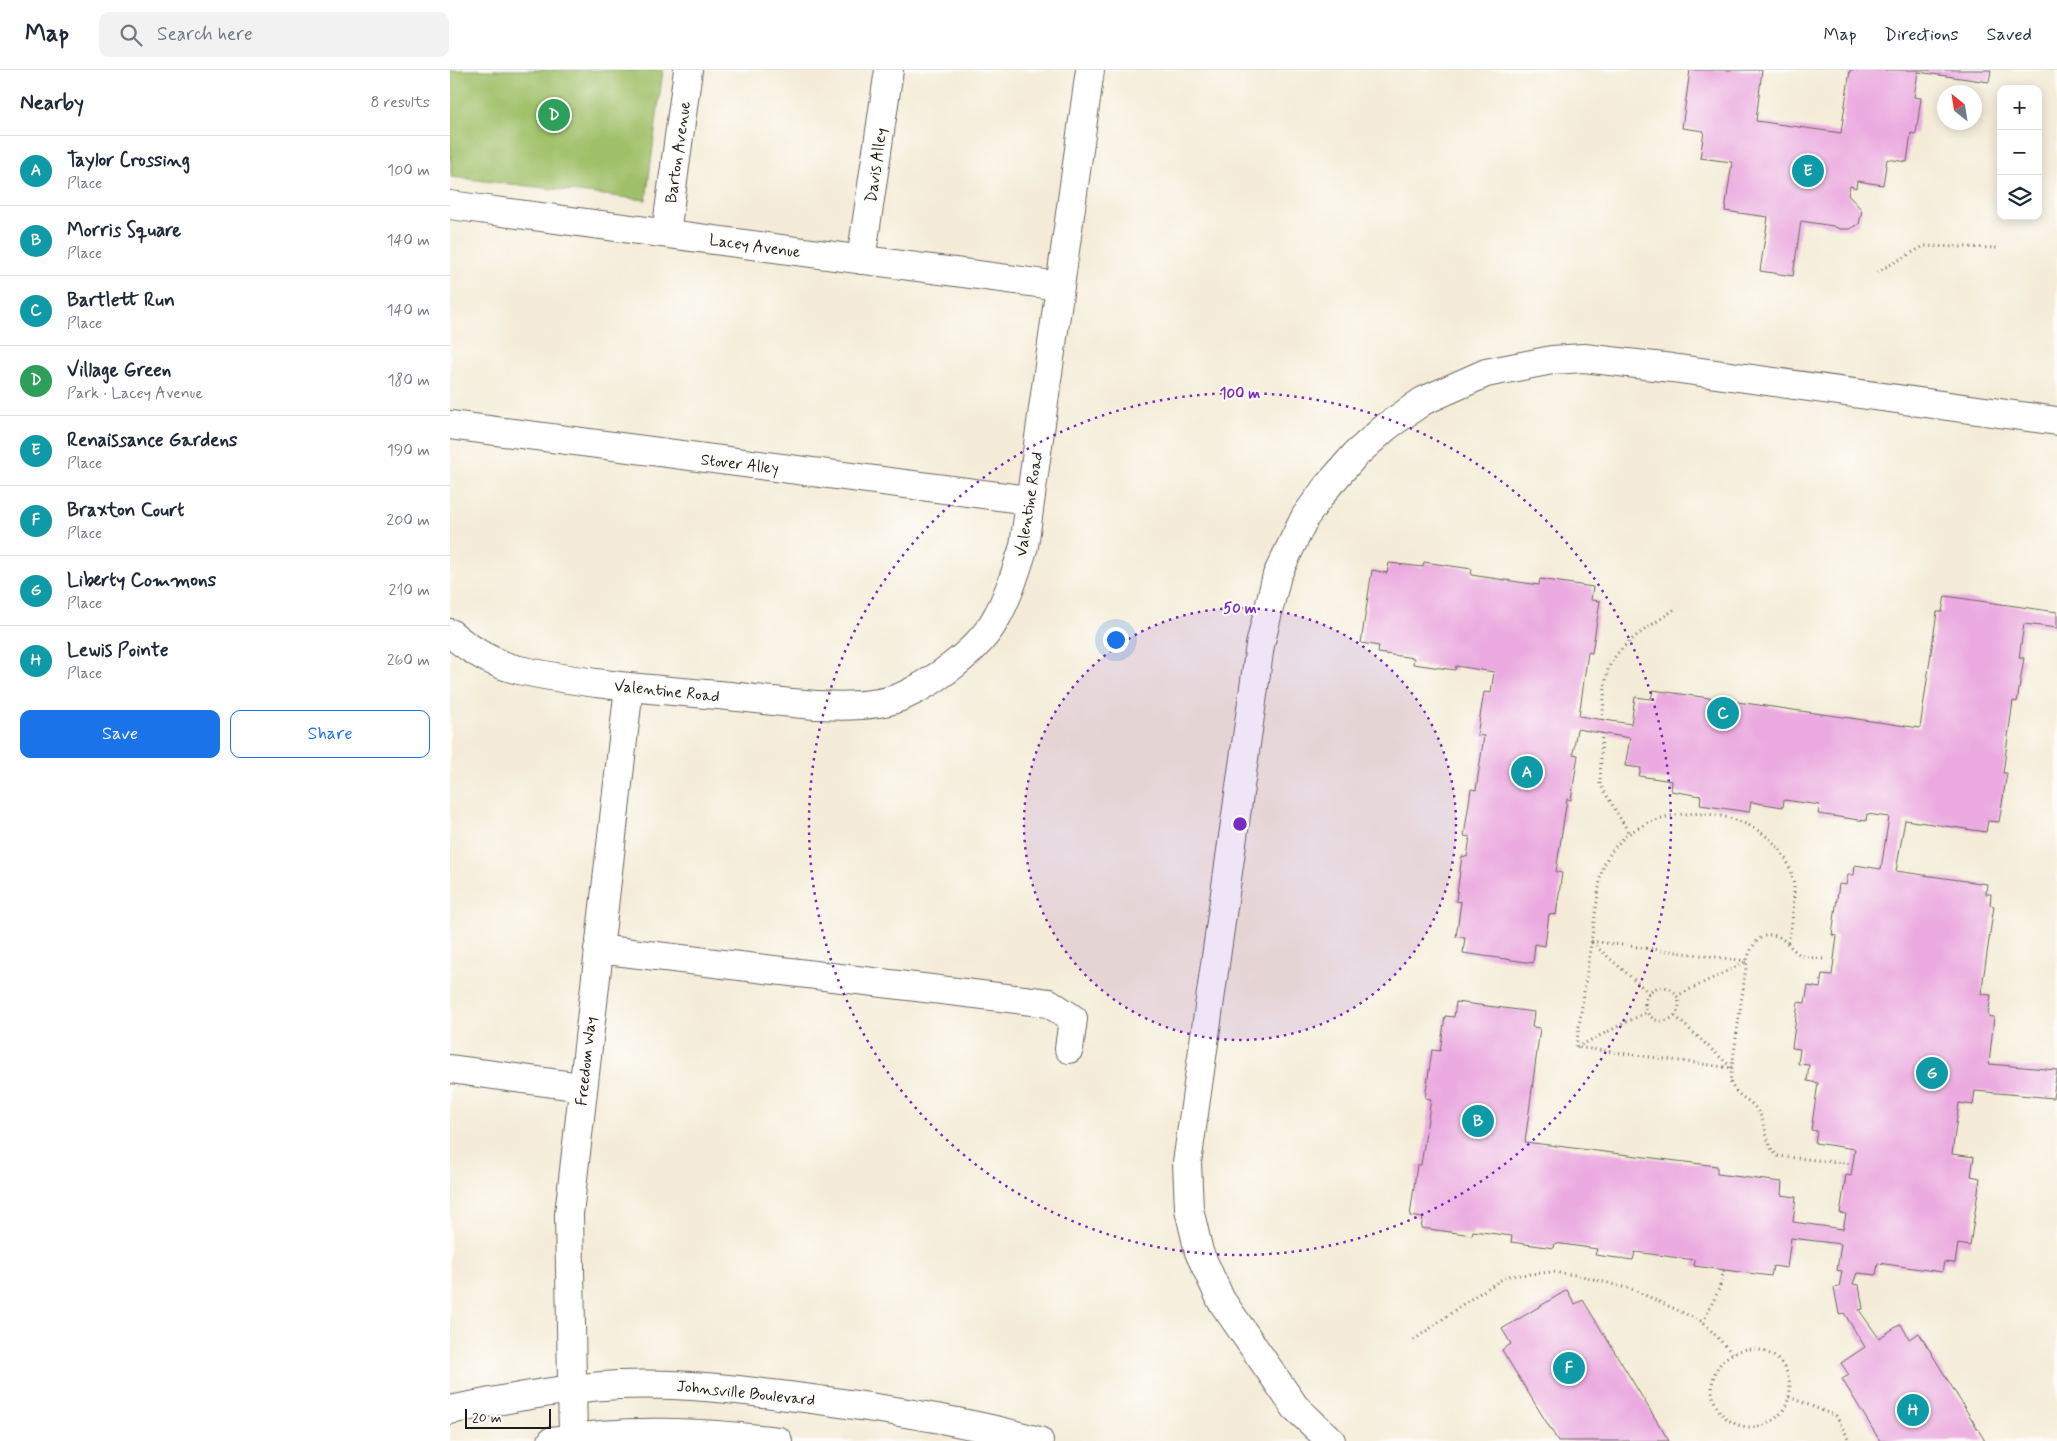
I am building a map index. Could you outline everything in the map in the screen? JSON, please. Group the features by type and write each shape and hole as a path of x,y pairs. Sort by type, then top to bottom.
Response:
{"street":[{"name":"Barton Avenue","path":"666,233 688,70"},
{"name":"Davis Alley","path":"861,260 889,70"},
{"name":"Valentine Road","path":"450,633 470,649 518,670 629,687 834,706 900,698 920,688 942,673 984,638 996,620 1024,546 1090,70"},
{"name":"Lacey Avenue","path":"450,205 1060,286"},
{"path":"1331,1441 1295,1407 1220,1300 1195,1235 1189,1209 1187,1163 1260,645 1277,575 1305,517 1315,502 1355,455 1386,427 1424,401 1486,373 1552,360 1584,358 1657,366 2057,421"},
{"name":"Stover Alley","path":"450,425 1029,500"},
{"name":"Freedom Way","path":"563,1439 572,1390 569,1214 629,687"},
{"path":"598,948 1049,1003 1073,1020 1069,1049"},
{"path":"450,1069 582,1087"},
{"name":"Johnsville Boulevard","path":"450,1410 520,1396 617,1385 671,1384 727,1388 953,1420 1039,1441"},
{"path":"563,1439 631,1432 727,1435 778,1441"}],"path":[{"path":"1877,272 1924,246 2000,248"},
{"path":"1602,720 1608,670 1616,657 1626,645 1676,608"},
{"path":"1602,733 1600,784 1629,833"},
{"path":"1576,1047 1590,941 1606,858 1629,833 1662,816 1709,813 1745,824 1775,845 1789,867 1793,882 1790,934 1787,945"},
{"path":"1823,958 1805,957 1787,945 1781,937 1773,935 1760,938 1753,943 1747,961 1730,1081 1734,1091 1756,1108 1766,1128 1769,1145 1773,1153 1778,1156 1853,1164"},
{"path":"1590,941 1747,961"},
{"path":"1590,941 1650,993"},
{"path":"1677,996 1747,961"},
{"path":"1664,987 1677,996 1679,1006 1675,1016 1665,1021 1659,1020 1647,1012 1646,1004 1650,993 1664,987"},
{"path":"1576,1047 1647,1012"},
{"path":"1675,1016 1732,1068"},
{"path":"1576,1047 1732,1068"},
{"path":"1703,1322 1719,1289 1724,1270"},
{"path":"1414,1340 1506,1276 1553,1272 1582,1276 1634,1290 1703,1322 1732,1353"},
{"path":"1744,1349 1756,1349 1768,1353 1778,1360 1786,1370 1790,1381 1787,1405 1779,1416 1767,1424 1754,1428 1741,1426 1729,1421 1719,1411 1713,1399 1712,1386 1715,1372 1732,1353 1744,1349"},
{"path":"1789,1397 1836,1416 1850,1441"}],"green space":[{"path":"450,70 663,70 646,200 451,177"}],"building":[{"path":"1690,70 1762,70 1756,121 1841,133 1850,70 1991,70 1989,82 1918,72 1914,97 1921,98 1916,134 1911,133 1907,162 1887,159 1883,185 1857,181 1856,188 1850,186 1848,195 1862,210 1859,224 1850,229 1840,229 1833,226 1801,221 1793,276 1760,271 1768,217 1725,211 1732,162 1700,158 1704,131 1682,128"},
{"path":"1424,562 1472,569 1471,575 1539,585 1540,579 1593,587 1591,600 1600,601 1592,653 1588,652 1579,716 1631,724 1635,697 1651,699 1653,690 1920,728 1937,612 1942,612 1945,596 2057,612 2057,628 2024,624 2019,658 2024,658 2017,702 2013,701 2003,773 2007,773 1999,822 1988,821 1986,832 1905,820 1896,871 1987,884 1986,894 1991,894 1990,905 1994,906 1981,994 1991,995 1988,1016 1994,1017 1989,1064 2057,1070 2053,1098 1975,1091 1973,1105 1959,1103 1952,1154 1974,1157 1971,1176 1980,1178 1970,1246 1958,1244 1955,1263 1944,1262 1942,1272 1878,1263 1876,1275 1857,1273 1853,1284 1859,1285 1863,1309 1859,1310 1879,1338 1901,1324 1909,1339 1919,1333 1985,1441 1880,1441 1842,1379 1849,1375 1841,1363 1865,1347 1844,1313 1839,1314 1834,1288 1839,1287 1842,1271 1837,1270 1841,1244 1791,1238 1787,1268 1773,1266 1771,1276 1694,1266 1695,1260 1635,1252 1633,1260 1595,1255 1597,1249 1555,1243 1554,1248 1511,1242 1512,1236 1473,1231 1472,1235 1421,1228 1423,1218 1410,1216 1417,1165 1421,1165 1431,1099 1425,1098 1432,1050 1440,1051 1445,1016 1454,1017 1456,1002 1534,1012 1532,1027 1540,1028 1525,1142 1717,1166 1717,1174 1782,1182 1781,1195 1796,1197 1793,1222 1843,1229 1846,1214 1840,1213 1846,1175 1851,1176 1855,1149 1815,1143 1817,1131 1811,1130 1818,1083 1807,1081 1809,1065 1798,1064 1800,1049 1792,1048 1798,1002 1805,1003 1808,986 1820,988 1822,974 1832,975 1837,936 1832,935 1839,884 1846,885 1848,875 1854,875 1855,865 1881,869 1889,817 1867,814 1866,821 1818,814 1820,805 1784,800 1783,807 1751,802 1749,812 1700,805 1701,796 1671,791 1672,781 1639,776 1641,768 1625,766 1630,738 1577,729 1573,754 1578,755 1571,800 1567,799 1556,872 1562,873 1556,915 1549,914 1545,946 1535,944 1533,963 1463,953 1465,938 1456,937 1461,902 1456,901 1462,856 1467,857 1470,837 1464,836 1471,789 1476,790 1484,736 1477,735 1484,692 1491,693 1494,672 1456,666 1455,670 1413,664 1414,658 1378,653 1379,646 1361,643 1372,570 1387,573 1389,563 1423,567"},
{"path":"1567,1290 1575,1304 1583,1300 1669,1441 1558,1441 1502,1350 1511,1344 1502,1329"}],"place":[{"name":"Village Green","path":"554,115"},
{"name":"Renaissance Gardens","path":"1808,171"},
{"name":"Bartlett Run","path":"1723,713"},
{"name":"Taylor Crossing","path":"1527,772"},
{"name":"Liberty Commons","path":"1932,1073"},
{"name":"Morris Square","path":"1478,1121"},
{"name":"Braxton Court","path":"1569,1368"},
{"name":"Lewis Pointe","path":"1913,1410"}]}
